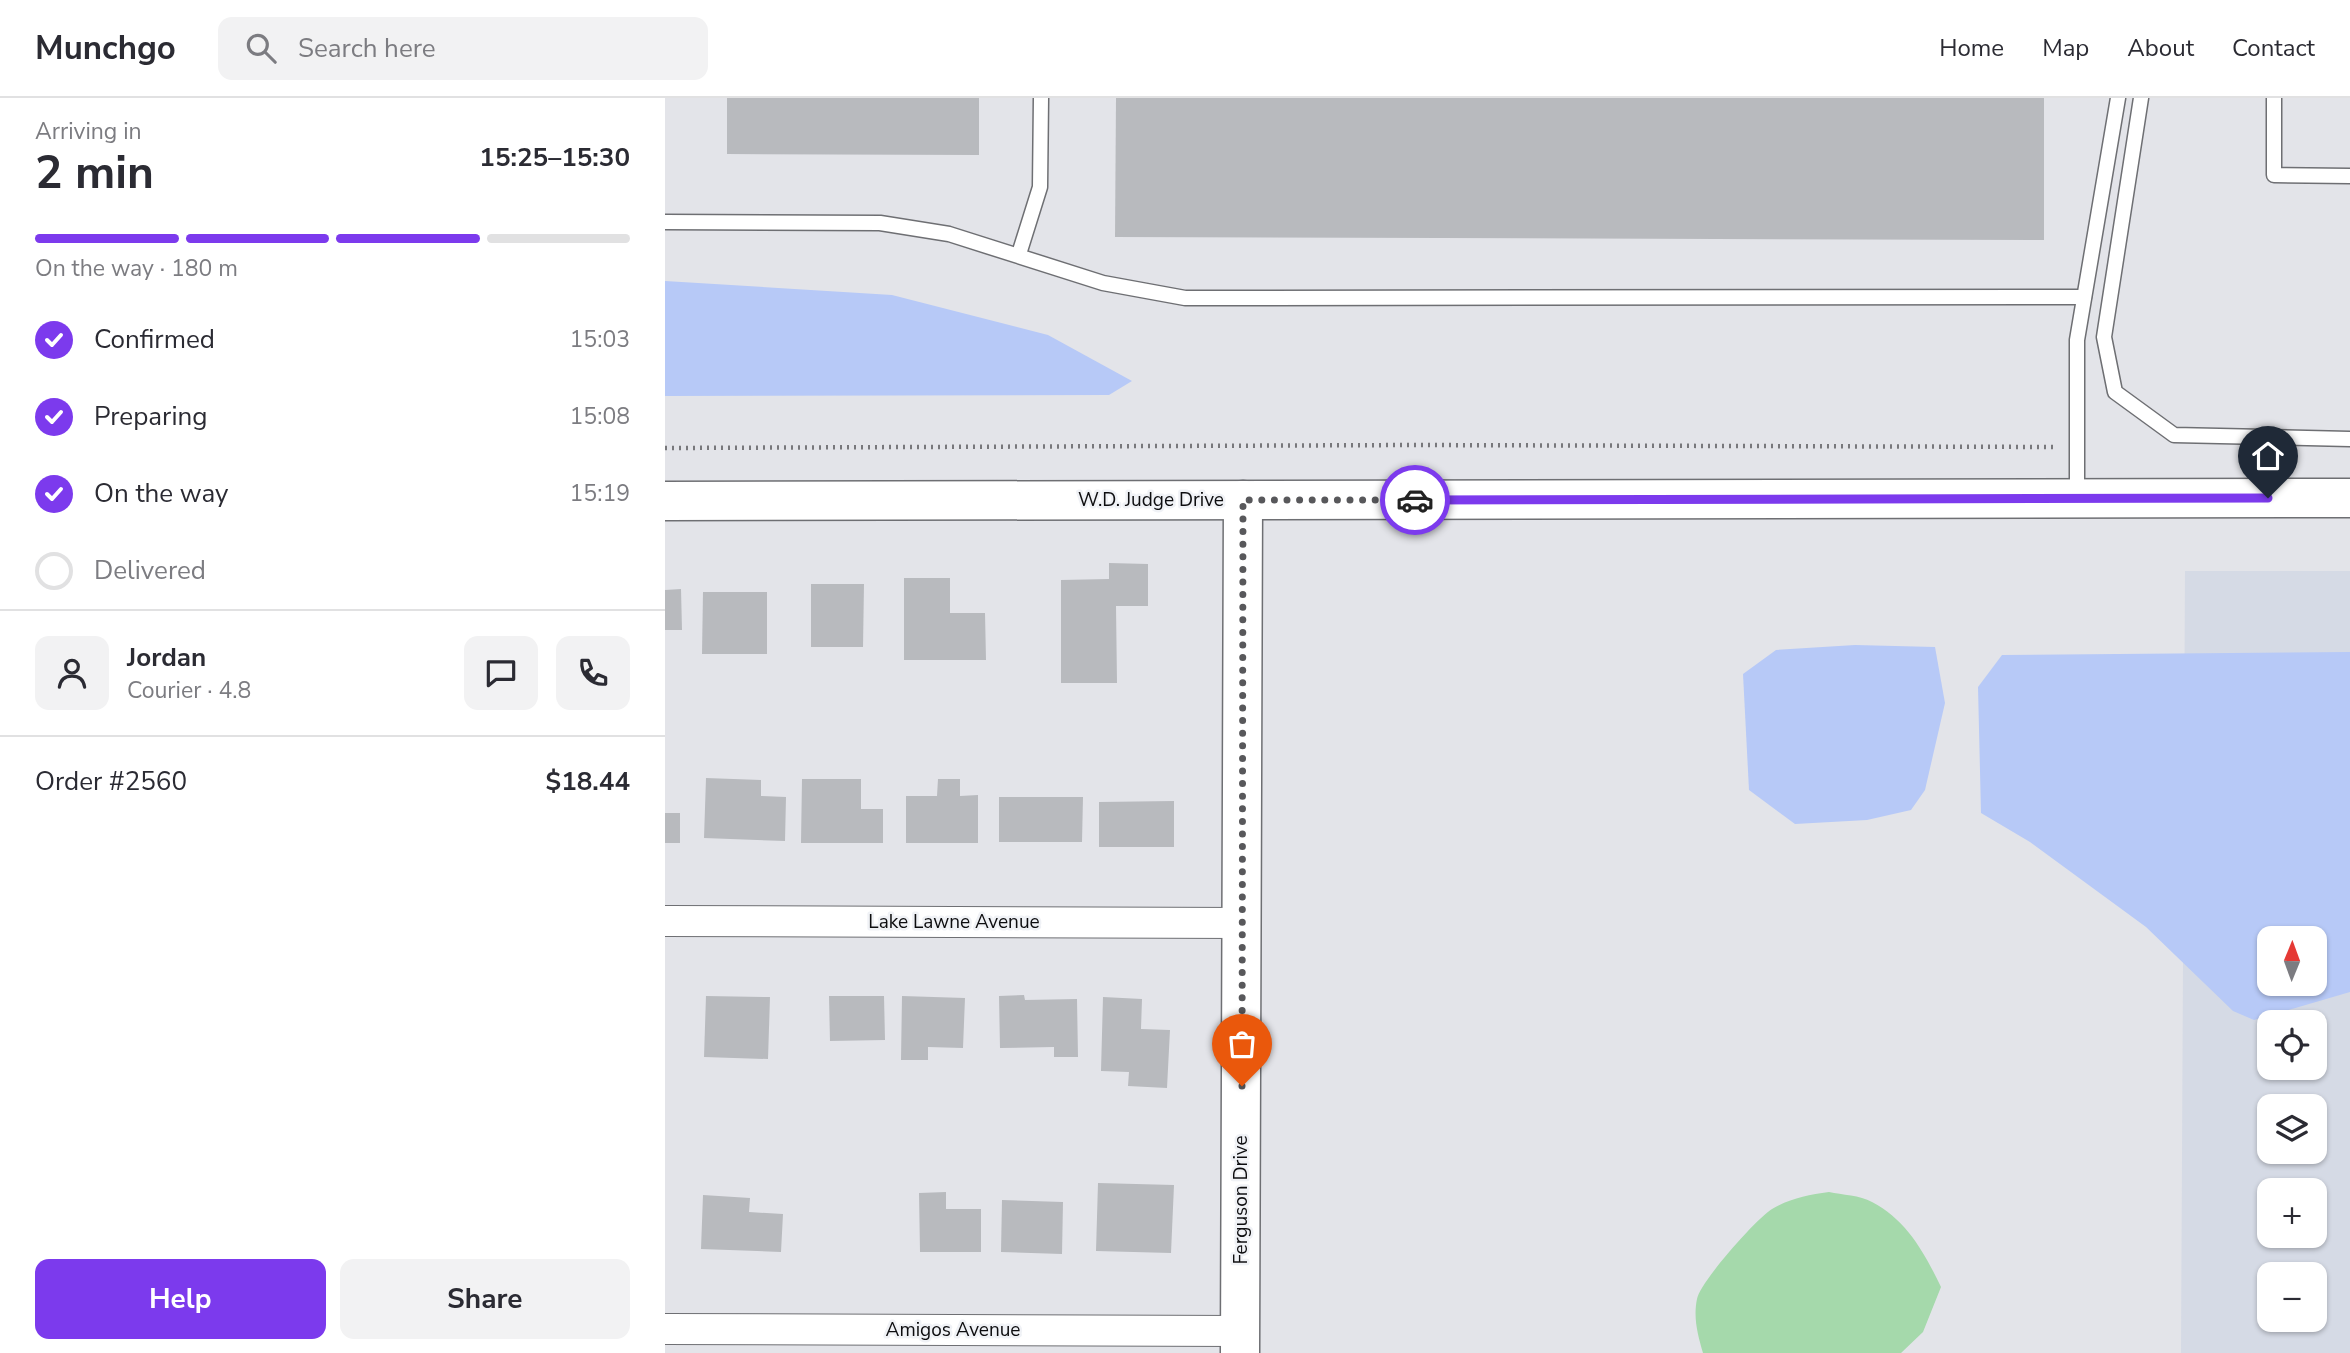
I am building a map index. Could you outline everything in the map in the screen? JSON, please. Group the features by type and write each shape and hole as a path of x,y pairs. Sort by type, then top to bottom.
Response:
{"street":[{"name":"W.D. Judge Drive","path":"665,501 2350,498"},
{"name":"Ferguson Drive","path":"1240,1342 1244,923 1243,500"},
{"name":"Lake Lawne Avenue","path":"665,921 1244,923"},
{"name":"Amigos Avenue","path":"665,1329 1240,1342"}],"lane":[{"path":"1019,254 1040,187 1041,98"},
{"path":"2077,499 2077,340 2118,98"},
{"path":"2141,98 2104,337 2115,392 2174,435 2350,439"},
{"path":"2274,98 2274,176 2350,176"},
{"path":"665,222 880,223 949,234 1019,254 1103,283 1185,298 2084,297"}],"path":[{"path":"665,448 1400,445 2054,447"}],"shaded area":[{"path":"2185,571 2350,571 2350,1353 2181,1353"}],"green space":[{"path":"1829,1192 1872,1202 1895,1218 1914,1239 1941,1287 1923,1332 1901,1353 1703,1353 1696,1320 1697,1299 1718,1265 1754,1224 1772,1209 1786,1202"}],"water":[{"path":"665,281 892,295 1048,335 1132,381 1109,395 665,396"},
{"path":"1855,645 1935,647 1945,703 1925,790 1911,810 1867,820 1795,824 1749,790 1743,674 1776,650"},
{"path":"2350,652 2350,992 2288,1010 2257,1010 2257,1019 2254,1020 2233,1011 2146,927 2030,842 1981,813 1978,687 2002,655"}],"building":[{"path":"727,98 979,98 979,155 727,154"},
{"path":"1116,98 2044,98 2044,240 1115,237"},
{"path":"1109,563 1148,564 1148,606 1116,606 1117,683 1061,683 1061,580 1109,579"},
{"path":"904,578 950,578 950,613 985,613 986,660 904,660"},
{"path":"811,584 864,584 863,647 811,647"},
{"path":"681,589 682,630 665,630 665,590"},
{"path":"703,592 767,592 767,654 702,654"},
{"path":"706,778 761,780 761,796 786,797 785,841 704,838"},
{"path":"802,779 861,779 861,809 883,809 883,843 801,843"},
{"path":"938,779 960,779 960,796 978,795 978,843 906,843 906,796 937,796"},
{"path":"999,797 1083,797 1082,842 999,842"},
{"path":"1174,801 1174,847 1099,847 1099,802"},
{"path":"665,813 680,813 680,843 665,843"},
{"path":"1024,995 1025,1000 1077,999 1078,1057 1054,1057 1054,1047 1000,1048 999,996"},
{"path":"706,996 770,997 768,1059 704,1057"},
{"path":"829,996 884,996 885,1040 830,1041"},
{"path":"902,996 965,998 963,1048 928,1047 928,1060 901,1060"},
{"path":"1103,997 1142,999 1141,1029 1170,1030 1167,1088 1128,1086 1129,1072 1101,1071"},
{"path":"1098,1183 1174,1185 1171,1253 1096,1251"},
{"path":"946,1192 946,1209 981,1209 981,1252 920,1252 919,1193"},
{"path":"703,1195 750,1198 749,1212 783,1214 781,1252 701,1249"},
{"path":"1002,1200 1063,1202 1062,1254 1001,1252"}],"way so far":[{"path":"1242,1086 1243,500 1415,500"}],"route":[{"path":"1415,500 2268,498"}]}
